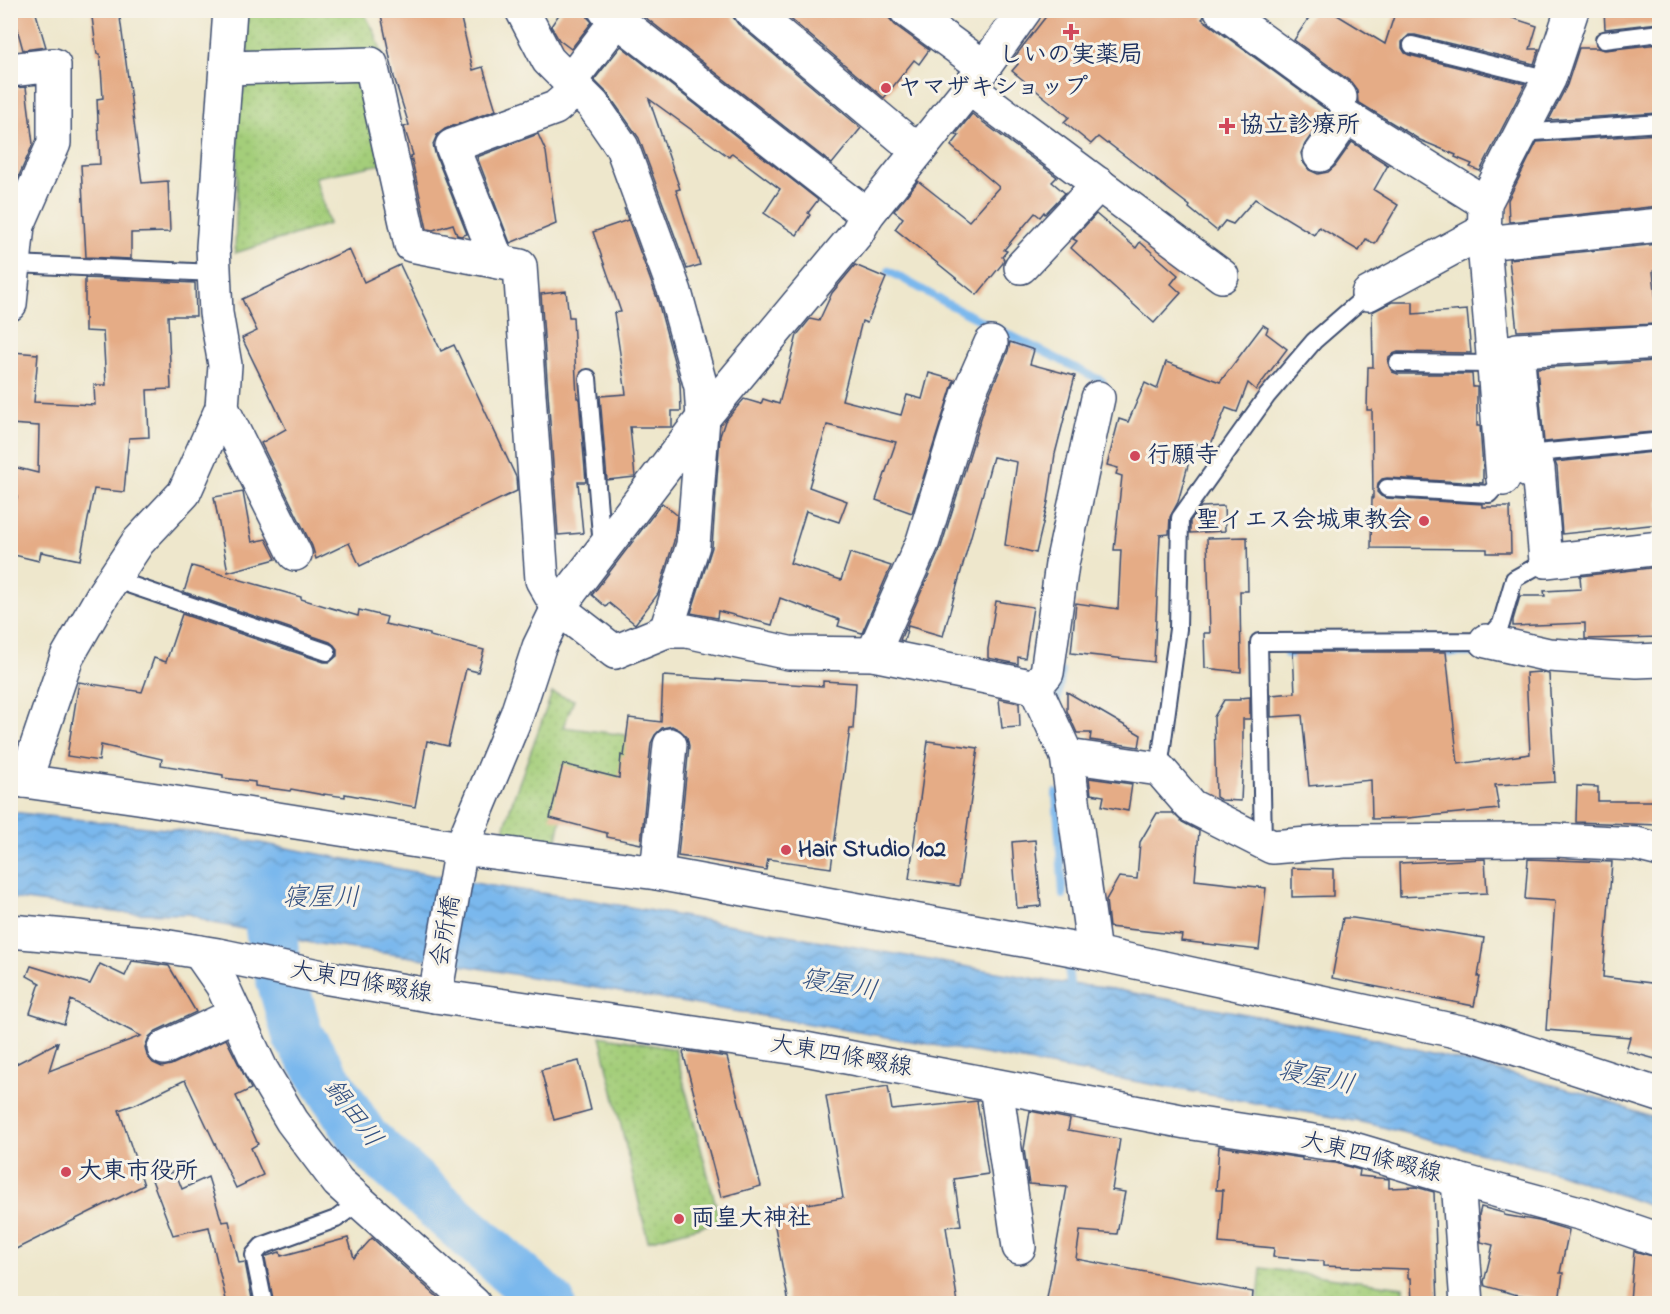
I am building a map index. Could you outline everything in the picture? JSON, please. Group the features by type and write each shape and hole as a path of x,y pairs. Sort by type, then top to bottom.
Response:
{"street":[{"path":"230,10 213,247 216,313 225,365 222,408 184,493 138,542 113,579 67,657 18,780 459,857 657,873 1094,953 1474,1035 1659,1095"},
{"path":"522,10 548,60 593,105 622,147 675,292 701,387 704,418 693,545 666,631"},
{"path":"750,10 918,151"},
{"path":"906,10 976,77 1099,184 1222,276"},
{"name":"会所橋","path":"435,996 459,857 517,714 538,647 558,608 704,418 856,233 867,215 976,77 1025,10"},
{"path":"1221,10 1340,98"},
{"path":"1572,10 1549,79 1521,134 1484,226 1493,364 1528,471 1538,469 1546,561 1659,549"},
{"path":"498,262 453,146 555,108 573,85 611,15 867,215"},
{"path":"227,68 370,64 411,245 520,266 542,580 558,608 615,652 666,631 687,632 789,653 873,654 1035,687"},
{"path":"10,70 54,65 54,143 18,225 10,304"},
{"path":"1320,155 1347,117 1484,226"},
{"path":"1022,267 1099,184"},
{"path":"1368,294 1484,226 1659,225"},
{"path":"1503,479 1517,442 1517,350 1659,342"},
{"path":"873,654 922,542 968,395 991,343"},
{"path":"1035,687 1047,673 1062,564 1098,398"},
{"path":"222,408 295,554"},
{"path":"1486,641 1549,655 1637,661 1659,660"},
{"path":"1035,687 1067,756 1094,953"},
{"path":"657,873 670,745"},
{"path":"1067,756 1159,769 1191,806 1272,847 1344,841 1555,840 1636,844 1659,850"},
{"name":"大東四條畷線","path":"10,931 145,943 435,996 805,1049 1186,1122 1340,1145 1583,1214 1659,1240"},
{"path":"208,954 261,1069 292,1121 338,1182 474,1304"},
{"path":"164,1048 236,1014"},
{"path":"996,1086 1019,1247"},
{"path":"1458,1180 1473,1302"}],"lane":[{"path":"1604,40 1659,33"},
{"path":"1412,45 1549,79"},
{"path":"1521,134 1659,123"},
{"path":"15,264 215,273"},
{"path":"1159,769 1178,628 1180,518 1267,396 1314,341 1368,294"},
{"path":"1398,363 1493,364"},
{"path":"588,378 602,551"},
{"path":"1517,442 1653,442"},
{"path":"1387,488 1489,494 1503,479"},
{"path":"1263,842 1259,642 1486,641 1501,624 1514,579 1546,561"},
{"path":"113,579 327,652"},
{"path":"264,1304 255,1255 262,1246 336,1219 360,1201"}],"green space":[{"path":"246,11 363,11 375,33 383,57 251,56 246,46"},
{"path":"252,77 363,77 383,164 315,177 329,224 235,253 239,99"},
{"path":"552,693 574,700 563,727 632,736 624,797 569,785 555,847 501,841 511,805"},
{"path":"600,1036 675,1049 720,1221 648,1241"},
{"path":"1261,1268 1403,1287 1404,1303 1258,1303"}],"water":[{"name":"寝屋川","path":"11,812 211,834 485,885 590,900 1054,982 1112,989 1374,1038 1583,1093 1659,1120 1659,1209 1558,1173 1371,1124 917,1042 419,958 312,943 209,922 190,914 122,913 11,898"}],"building":[{"path":"12,10 35,10 46,47 23,50"},
{"path":"91,10 119,10 142,183 168,181 170,232 131,233 131,259 86,257 81,165 100,164 97,99 103,98 100,54 97,54"},
{"path":"380,10 459,10 473,70 483,67 496,110 445,129 437,135 433,144 467,234 457,235 453,224 433,230 427,229 411,156 413,155 404,127 409,125 394,77"},
{"path":"562,10 587,10 588,18 592,22 571,49 559,40 551,26"},
{"path":"636,10 732,10 733,17 738,24 861,128 832,164"},
{"path":"780,10 888,10 889,18 895,25 929,50 919,64 914,60 884,98"},
{"path":"1051,10 1203,10 1202,19 1328,111 1301,153 1303,162 1309,170 1318,174 1328,172 1352,142 1388,165 1374,190 1398,205 1375,244 1366,239 1359,251 1319,227 1314,235 1255,199 1233,224 1225,221 1217,231 1189,208 1190,206 1108,143 1098,137 1091,144 1064,122 1069,117 1012,71 1018,64 1013,59"},
{"path":"1314,10 1329,10 1385,44 1396,10 1488,10 1537,26 1530,49 1539,49 1534,64 1415,35 1409,35 1402,42 1402,48 1409,55 1525,84 1480,171 1470,167 1472,164 1455,157 1456,155 1420,140 1358,102 1357,90 1351,82 1294,40"},
{"path":"1604,10 1659,10 1659,23 1605,29"},
{"path":"1659,44 1659,113 1549,120 1567,85 1579,48 1605,50"},
{"path":"621,46 818,200 808,213 810,215 797,235 764,213 780,189 732,153 729,157 649,99 680,189 676,190 700,265 687,269 639,138 608,94 594,80"},
{"path":"26,87 33,144 18,178 10,179 10,88"},
{"path":"972,114 1057,177 1052,182 1065,193 1045,214 1044,212 1040,217 1035,213 1004,250 1007,251 1002,257 1003,263 977,295 895,229 903,218 894,211 918,181 969,221 999,187 951,146 959,136 956,134"},
{"path":"538,134 546,152 556,224 510,243 477,157"},
{"path":"1659,134 1659,206 1509,222 1508,200 1537,142"},
{"path":"624,208 657,298 680,383 681,411 672,411 672,427 630,427 635,477 607,480 600,396 626,394 614,313 621,312 593,232 628,220"},
{"path":"1096,214 1136,248 1140,242 1178,275 1171,284 1181,293 1154,323 1071,248 1077,241 1073,239"},
{"path":"1659,244 1659,270 1653,271 1658,320 1653,320 1654,324 1517,331 1509,259"},
{"path":"349,249 364,282 400,265 441,351 454,345 516,477 517,491 360,566 349,543 316,559 312,546 261,443 286,429 242,338 257,331 242,299"},
{"path":"855,265 886,278 867,323 862,321 842,400 901,415 907,395 922,399 929,373 954,380 912,513 876,500 896,442 827,425 809,487 847,501 839,522 806,511 790,563 841,580 850,553 891,566 862,633 838,626 840,620 780,598 772,625 718,611 717,618 691,613 712,547 720,436 725,421 744,399 761,404 763,399 779,404 797,335 810,319 819,321 832,293"},
{"path":"85,278 195,283 196,316 168,316 171,389 147,390 149,437 129,438 124,492 94,489 80,560 41,552 39,561 10,554 10,523 17,497 10,495 10,466 38,473 39,426 10,424 12,352 38,354 34,402 95,405 94,385 106,385 103,332 85,331"},
{"path":"566,291 569,317 573,317 577,398 579,398 586,482 578,482 583,533 558,535 541,294"},
{"path":"1392,302 1413,302 1413,314 1467,310 1471,353 1398,352 1389,357 1388,363 1392,372 1398,374 1472,374 1473,387 1477,387 1477,426 1480,426 1483,483 1387,478 1378,483 1377,492 1386,498 1482,504 1482,507 1510,507 1511,553 1487,553 1487,549 1371,548 1372,410 1367,410 1368,367 1373,367 1372,312"},
{"path":"1263,325 1268,328 1266,333 1287,349 1256,390 1248,383 1237,412 1226,408 1209,449 1194,443 1178,502 1170,517 1169,534 1160,535 1154,662 1071,653 1076,603 1118,609 1121,550 1114,550 1122,476 1116,474 1118,468 1107,465 1119,419 1128,422 1145,383 1157,389 1166,362 1220,382"},
{"path":"1010,342 1034,350 1030,364 1075,376 1055,454 1048,502 1036,553 1005,545 1017,462 993,457 943,636 908,626 904,641 900,640 941,547 986,402"},
{"path":"1657,361 1659,434 1652,432 1544,442 1537,368"},
{"path":"1659,450 1659,524 1562,534 1555,462"},
{"path":"243,492 252,542 266,539 276,559 228,572 214,497"},
{"path":"662,503 677,515 674,541 658,594 635,624 609,603 606,607 592,595"},
{"path":"1224,506 1225,531 1190,533 1190,521 1201,507"},
{"path":"1247,537 1248,591 1240,591 1241,672 1205,668 1204,633 1210,633 1207,538"},
{"path":"192,566 358,616 359,610 387,617 385,624 484,650 478,672 466,669 448,746 427,741 415,807 345,794 345,797 255,786 255,782 161,765 162,759 101,745 99,761 67,756 79,682 142,692 154,658 166,662 182,614 324,662 330,662 337,656 337,649 330,642 184,592"},
{"path":"1659,567 1659,637 1585,639 1585,623 1513,626 1520,596 1545,596 1544,591 1581,589 1580,576"},
{"path":"996,601 1033,607 1025,658 1018,657 1018,664 988,658"},
{"path":"1293,652 1446,652 1458,764 1530,754 1526,673 1549,674 1555,782 1495,785 1499,809 1408,818 1372,819 1371,780 1309,786 1302,715 1271,717 1271,695 1295,693"},
{"path":"663,676 823,686 823,681 856,683 853,729 850,729 831,868 768,859 766,870 678,856 689,746 687,737 672,726 662,728 651,743 641,844 607,837 607,833 550,818 563,764 619,778 621,755 624,756 629,718 661,722"},
{"path":"1067,692 1141,735 1139,747 1090,740 1091,733 1077,733 1067,711"},
{"path":"1250,697 1250,719 1243,719 1241,801 1221,800 1216,797 1214,717 1224,700 1240,700 1240,698"},
{"path":"999,699 1019,703 1020,727 1002,728"},
{"path":"928,741 978,748 959,886 909,879"},
{"path":"1089,778 1132,784 1128,811 1102,806 1104,796 1091,794"},
{"path":"1577,786 1598,787 1598,801 1659,801 1659,825 1576,822"},
{"path":"1157,813 1173,813 1182,822 1199,831 1195,880 1266,888 1259,950 1181,941 1182,935 1109,927 1106,900 1119,877 1137,879 1140,842"},
{"path":"1035,840 1041,906 1017,908 1012,842"},
{"path":"1485,859 1487,893 1400,897 1399,863"},
{"path":"1528,859 1612,862 1603,977 1659,984 1659,1060 1626,1051 1630,1037 1546,1030 1555,901 1525,899"},
{"path":"1292,868 1333,869 1333,896 1292,897"},
{"path":"1343,918 1484,938 1474,1006 1332,978"},
{"path":"132,961 169,966 196,1012 156,1031 149,1037 145,1047 147,1056 153,1063 162,1067 171,1065 226,1039 251,1089 236,1096 258,1144 251,1148 263,1175 236,1188 185,1080 119,1110 144,1185 10,1252 10,1067 58,1042 49,1071 141,1036 71,1000 64,1024 30,1013 40,983 27,976 31,966 90,984 100,964 125,976"},
{"path":"683,1052 727,1057 761,1186 721,1197"},
{"path":"579,1061 591,1110 554,1120 541,1070"},
{"path":"888,1086 892,1110 977,1101 988,1174 954,1179 961,1225 946,1227 958,1304 789,1304 772,1210 843,1198 826,1096"},
{"path":"1030,1111 1070,1119 1068,1130 1120,1139 1112,1190 1125,1192 1117,1234 1080,1231 1076,1259 1253,1292 1252,1304 1046,1304 1067,1187 1029,1184 1024,1149"},
{"path":"1219,1146 1302,1158 1302,1160 1336,1163 1360,1170 1359,1176 1389,1179 1389,1188 1416,1187 1434,1192 1438,1304 1412,1304 1411,1278 1408,1278 1408,1269 1323,1266 1323,1261 1273,1257 1274,1248 1219,1243 1223,1190 1216,1190"},
{"path":"175,1171 182,1189 208,1177 222,1222 229,1221 239,1263 245,1262 253,1304 227,1304 209,1227 173,1235 152,1180"},
{"path":"1481,1207 1504,1213 1504,1215 1539,1221 1569,1230 1560,1273 1563,1273 1559,1302 1485,1286 1493,1245 1481,1242 1479,1215"},
{"path":"348,1238 354,1258 372,1238 445,1304 274,1304 265,1258 267,1256 280,1252 281,1256"},
{"path":"1634,1251 1659,1258 1659,1302 1630,1301"}],"waterway":[{"path":"889,271 948,304 1102,381"},
{"path":"1437,653 1484,653"},
{"path":"1287,654 1304,654"},
{"path":"1058,699 1061,672"},
{"path":"1056,793 1063,895"},
{"name":"鍋田川","path":"266,896 274,954 298,1036 364,1139 550,1304"},
{"path":"1068,967 1071,993"}],"place":[{"name":"しいの実薬局","path":"1071,32"},
{"name":"ヤマザキショップ","path":"886,88"},
{"name":"協立診療所","path":"1227,126"},
{"name":"行願寺","path":"1135,456"},
{"name":"聖イエス会城東教会","path":"1424,521"},
{"name":"Hair Studio 102","path":"786,850"},
{"name":"大東市役所","path":"66,1172"},
{"name":"両皇大神社","path":"679,1219"}]}
